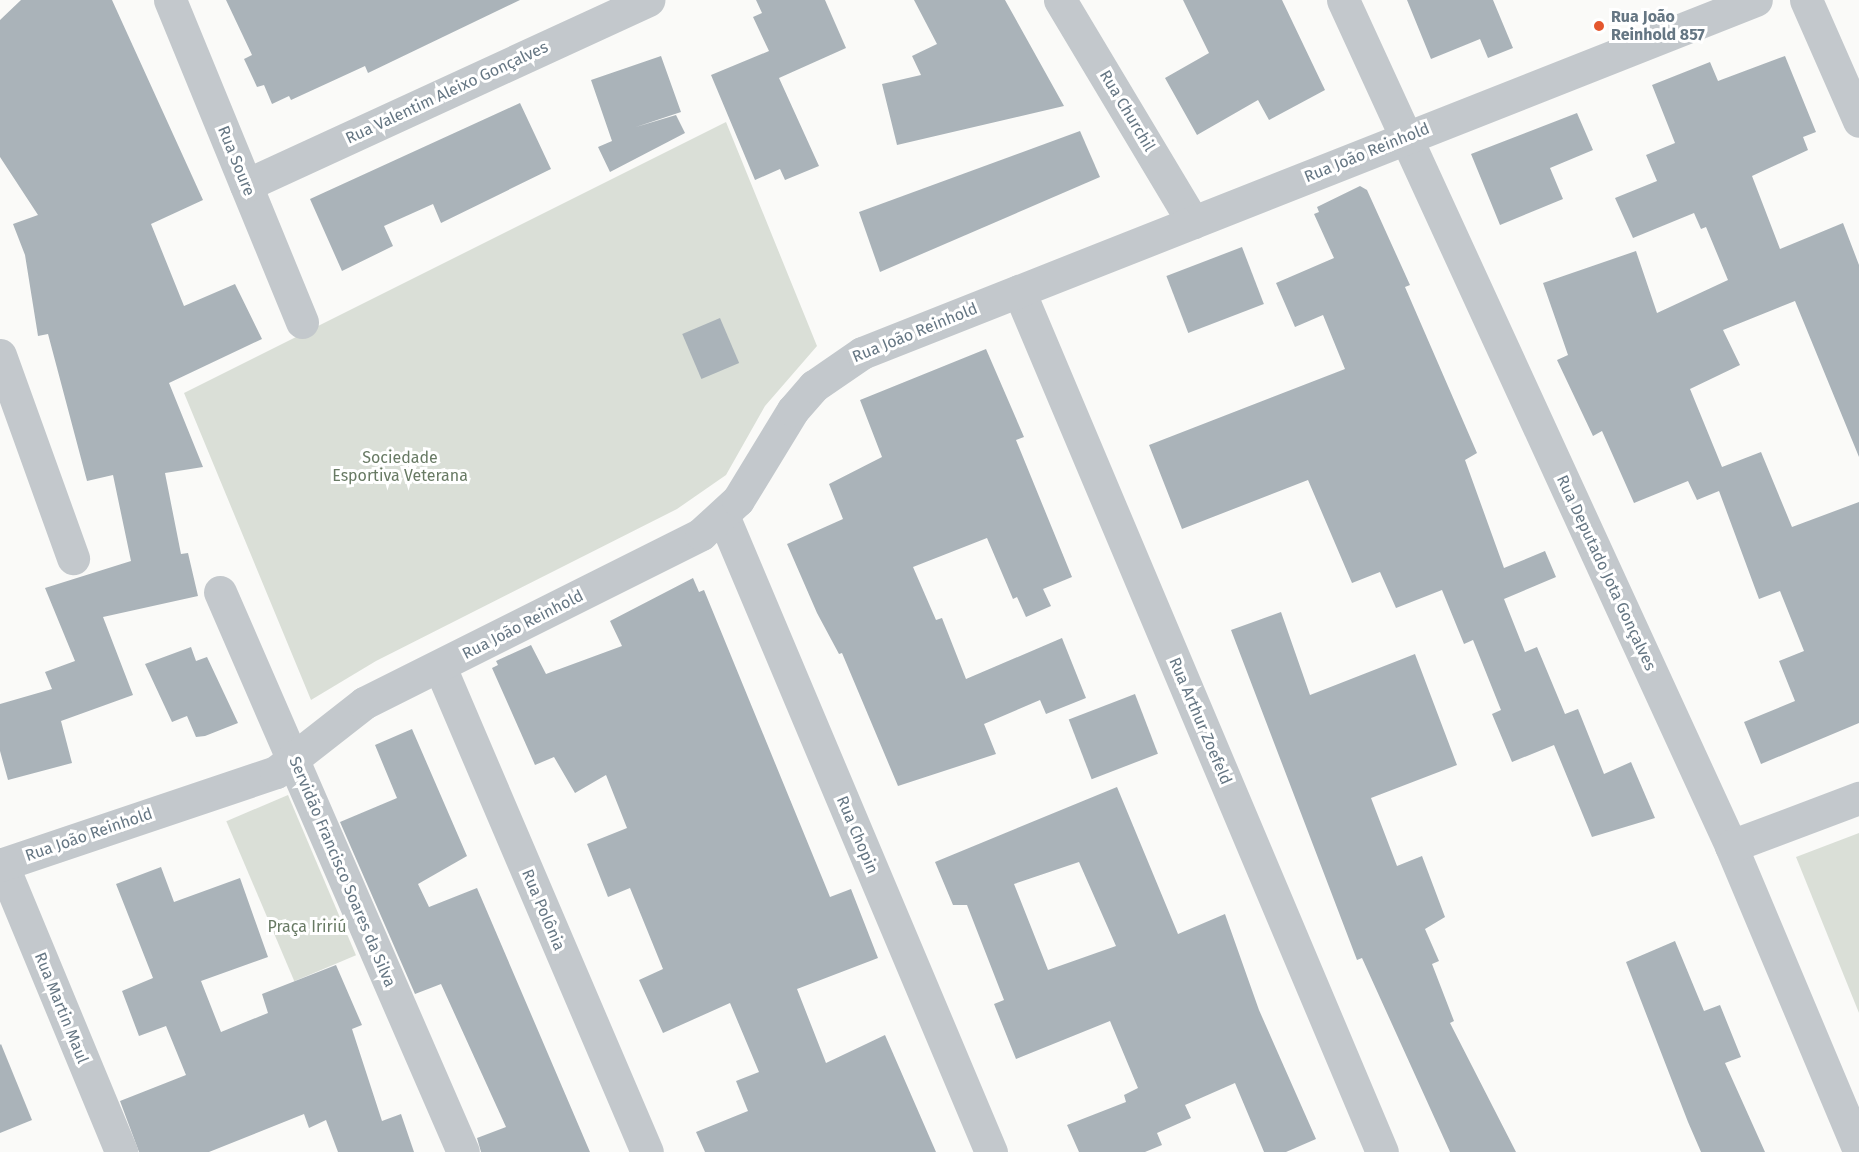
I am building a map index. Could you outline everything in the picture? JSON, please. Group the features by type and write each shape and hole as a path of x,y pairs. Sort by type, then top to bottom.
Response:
{"street":[{"name":"Rua Soure","path":"170,0 302,322"},
{"name":"Rua Valentim Aleixo Gonçalves","path":"246,185 648,0"},
{"name":"Rua Churchil","path":"1060,0 1193,222"},
{"name":"Rua Deputado Jota Gonçalves","path":"1343,0 1731,846 1859,1150"},
{"name":"Rua João Reinhold","path":"1,865 276,772 293,760 336,721 701,534 724,518 793,410 837,366 1019,291 1756,0"},
{"path":"1806,0 1859,121"},
{"name":"Rua Arthur Zoefeld","path":"1019,291 1382,1152"},
{"path":"0,355 72,558"},
{"name":"Rua Chopin","path":"724,518 991,1152"},
{"name":"Servidão Francisco Soares da Silva","path":"220,592 463,1152"},
{"name":"Rua Polônia","path":"440,667 647,1152"},
{"path":"1731,846 1859,798"},
{"name":"Rua Martin Maul","path":"1,865 121,1152"}],"green space":[{"name":"Sociedade Esportiva Veterana","path":"726,122 817,346 765,406 726,475 677,509 376,661 311,700 184,393"},
{"name":"Praça Iririú","path":"288,795 356,955 294,981 226,821"},
{"path":"1859,833 1859,1013 1796,857"}],"building":[{"path":"21,0 112,0 203,200 151,224 184,306 235,284 262,339 169,383 203,467 165,473 181,554 188,553 198,596 103,617 133,695 61,721 72,763 8,780 0,751 0,704 52,689 45,672 75,661 45,588 131,561 113,475 87,481 48,334 38,336 25,255 13,224 38,215 0,157 0,20"},
{"path":"226,0 520,0 368,73 365,66 291,100 289,96 272,104 264,85 257,87 244,59 252,55"},
{"path":"756,0 825,0 846,48 779,78 819,166 785,180 780,169 755,180 711,75 769,51 753,17 762,13"},
{"path":"914,0 1005,0 1064,106 897,145 882,84 921,75 912,56 937,44"},
{"path":"1183,0 1282,0 1325,90 1269,120 1258,100 1197,135 1165,78 1209,53"},
{"path":"1407,0 1493,0 1513,48 1488,58 1480,39 1431,59"},
{"path":"661,56 681,112 636,127 676,115 685,133 610,172 598,147 612,141 591,80"},
{"path":"1785,56 1816,132 1803,137 1808,150 1752,176 1780,249 1843,223 1859,265 1859,457 1795,301 1723,330 1740,365 1690,389 1722,467 1761,452 1792,527 1859,502 1859,723 1761,764 1744,722 1795,701 1779,661 1804,651 1780,591 1759,599 1719,491 1697,500 1688,481 1634,503 1602,431 1593,436 1557,360 1568,355 1543,283 1636,251 1657,313 1728,280 1706,227 1701,229 1694,213 1633,238 1615,198 1657,181 1646,155 1675,143 1652,85 1710,62 1718,81"},
{"path":"520,103 551,169 441,223 433,204 384,226 393,246 342,271 310,199"},
{"path":"1577,113 1593,150 1550,168 1563,199 1500,225 1471,154"},
{"path":"1080,131 1100,177 880,272 859,212"},
{"path":"1360,186 1367,190 1410,285 1405,287 1477,453 1465,460 1504,568 1545,551 1556,577 1504,599 1525,652 1537,647 1565,714 1578,709 1604,774 1631,762 1655,818 1592,837 1554,745 1512,762 1492,714 1501,710 1473,640 1464,644 1442,590 1396,608 1380,572 1352,583 1308,480 1182,529 1149,445 1345,369 1323,315 1295,327 1276,283 1334,258 1314,214 1319,212 1317,207"},
{"path":"1242,247 1264,304 1188,333 1166,276"},
{"path":"720,318 739,363 701,379 682,334"},
{"path":"986,349 1024,437 1016,440 1072,577 1043,589 1051,606 1026,617 1017,597 1013,599 987,538 913,567 936,620 942,618 966,679 1062,638 1086,698 1046,714 1040,700 984,724 996,754 898,786 842,653 839,654 817,613 787,544 843,519 829,484 882,457 860,400"},
{"path":"693,578 699,592 704,590 830,897 851,889 878,958 797,989 826,1063 885,1035 936,1152 705,1152 696,1132 748,1111 736,1081 759,1072 730,1003 663,1033 639,980 663,969 630,888 608,897 587,844 627,828 606,775 575,793 554,757 535,765 492,668 498,665 496,661 531,645 546,674 622,646 610,621"},
{"path":"1281,612 1310,695 1415,654 1457,765 1371,798 1397,866 1422,856 1445,917 1425,929 1439,961 1432,964 1454,1021 1450,1023 1516,1152 1450,1152 1362,958 1357,960 1231,630"},
{"path":"191,647 196,661 207,657 238,723 205,736 196,737 187,716 172,722 145,664"},
{"path":"1135,694 1158,754 1092,779 1069,719"},
{"path":"412,729 467,856 418,884 429,907 477,888 590,1152 481,1152 477,1138 506,1127 441,984 415,994 340,822 397,798 375,745"},
{"path":"1117,787 1178,934 1225,914 1259,1010 1316,1139 1286,1152 1264,1152 1235,1083 1185,1105 1191,1118 1157,1133 1162,1145 1145,1152 1079,1152 1067,1125 1126,1102 1124,1095 1138,1088 1110,1021 1016,1059 994,1004 1004,1000 967,905 953,905 935,862","holes":["1079,862 1116,946 1048,970 1014,884"]},
{"path":"161,867 174,902 240,878 268,957 201,981 221,1032 268,1013 262,994 336,965 362,1025 352,1029 382,1121 401,1114 414,1152 338,1152 326,1120 309,1128 304,1114 209,1152 139,1152 120,1101 186,1075 166,1026 139,1036 122,991 153,978 116,884"},
{"path":"1675,941 1704,1011 1720,1005 1741,1057 1725,1063 1765,1152 1701,1152 1688,1122 1626,962"},
{"path":"0,1045 32,1120 0,1133"}],"place":[{"name":"Rua João Reinhold 857","path":"1599,26"}]}
